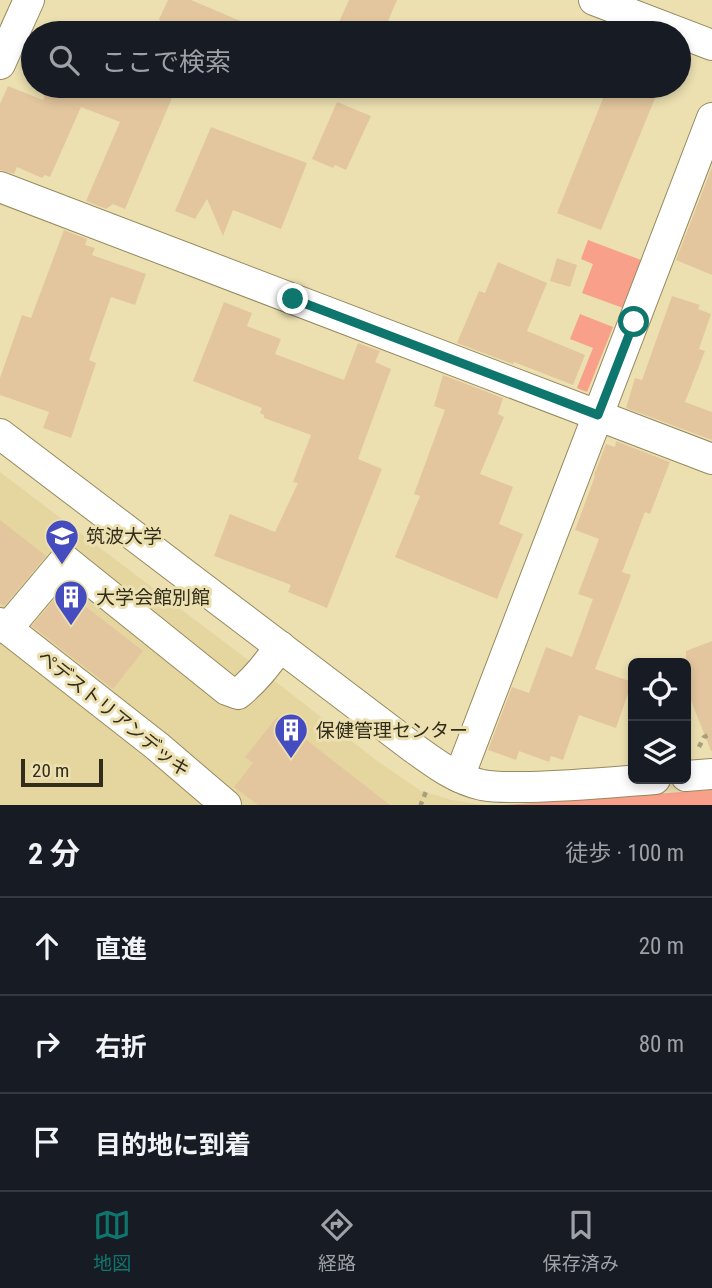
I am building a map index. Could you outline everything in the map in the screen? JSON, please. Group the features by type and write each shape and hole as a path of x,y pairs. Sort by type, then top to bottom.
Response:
{"street":[{"path":"0,64 29,0"},
{"path":"594,0 649,21"},
{"path":"691,37 712,45"},
{"path":"459,777 712,118"},
{"path":"0,187 712,459"},
{"path":"0,434 436,765 481,785 499,787 628,781"},
{"path":"2,632 65,560 227,690 239,694 259,674 280,646"},
{"name":"ペデストリアンデッキ","path":"2,632 43,656 157,746 226,805"},
{"path":"691,776 712,774"}],"path":[{"path":"423,805 421,804 429,785"}],"shaded area":[{"path":"588,240 641,260 623,308 582,293 593,264 581,259"},
{"path":"580,314 613,327 587,392 577,388 593,348 570,339"},
{"name":"筑波大学","path":"0,472 376,760 421,791 452,800 486,805 0,805"},
{"path":"712,790 712,805 504,805"}],"building":[{"path":"168,0 191,0 241,21 160,21"},
{"path":"349,0 397,0 388,21 339,21"},
{"path":"8,86 21,91 21,98 43,100 172,98 125,209 113,204 106,209 86,201 120,122 81,107 50,177 45,175 42,178 17,167 14,174 0,170 0,104"},
{"path":"603,98 655,98 601,230 557,213"},
{"path":"337,102 371,116 346,170 312,159"},
{"path":"211,127 307,163 281,229 233,210 223,236 207,199 195,219 175,211"},
{"path":"712,167 712,275 676,260"},
{"path":"64,230 87,239 85,245 95,248 92,255 146,274 135,305 111,297 89,360 96,363 71,438 43,428 49,412 0,395 0,378 22,315 31,318"},
{"path":"557,258 577,265 570,287 550,281"},
{"path":"498,262 547,283 527,331 585,355 573,385 457,343 479,291 485,293"},
{"path":"672,296 700,305 698,309 711,314 699,349 705,351 685,402 712,412 712,440 626,408 635,378 642,380"},
{"path":"224,302 252,313 247,326 281,339 275,354 344,380 358,343 380,351 375,362 391,369 358,459 382,469 327,608 288,592 291,585 214,556 230,514 275,532 298,483 293,482 311,435 264,418 260,413 262,408 193,381"},
{"path":"443,375 503,398 498,414 504,417 480,474 513,487 499,524 523,534 497,599 395,557 420,496 414,494 445,410 434,406"},
{"path":"616,441 670,462 650,514 645,512 622,572 631,575 595,669 628,681 628,694 616,728 579,715 563,760 551,756 549,762 519,751 516,760 488,750 512,687 529,693 546,647 572,657 593,599 578,594 599,539 575,530 606,444 615,447"},
{"path":"0,520 46,556 4,606 0,603"},
{"path":"63,589 143,651 113,689 32,626"},
{"path":"712,641 712,751 691,701 691,658 686,658 686,651"},
{"name":"保健管理センター","path":"277,717 390,805 258,805 234,787 253,763 245,757"}],"place":[{"name":"筑波大学","path":"62,566"},
{"name":"大学会館別館","path":"71,627"},
{"name":"保健管理センター","path":"291,760"}],"route":[{"path":"293,299 598,415 634,322"}]}
